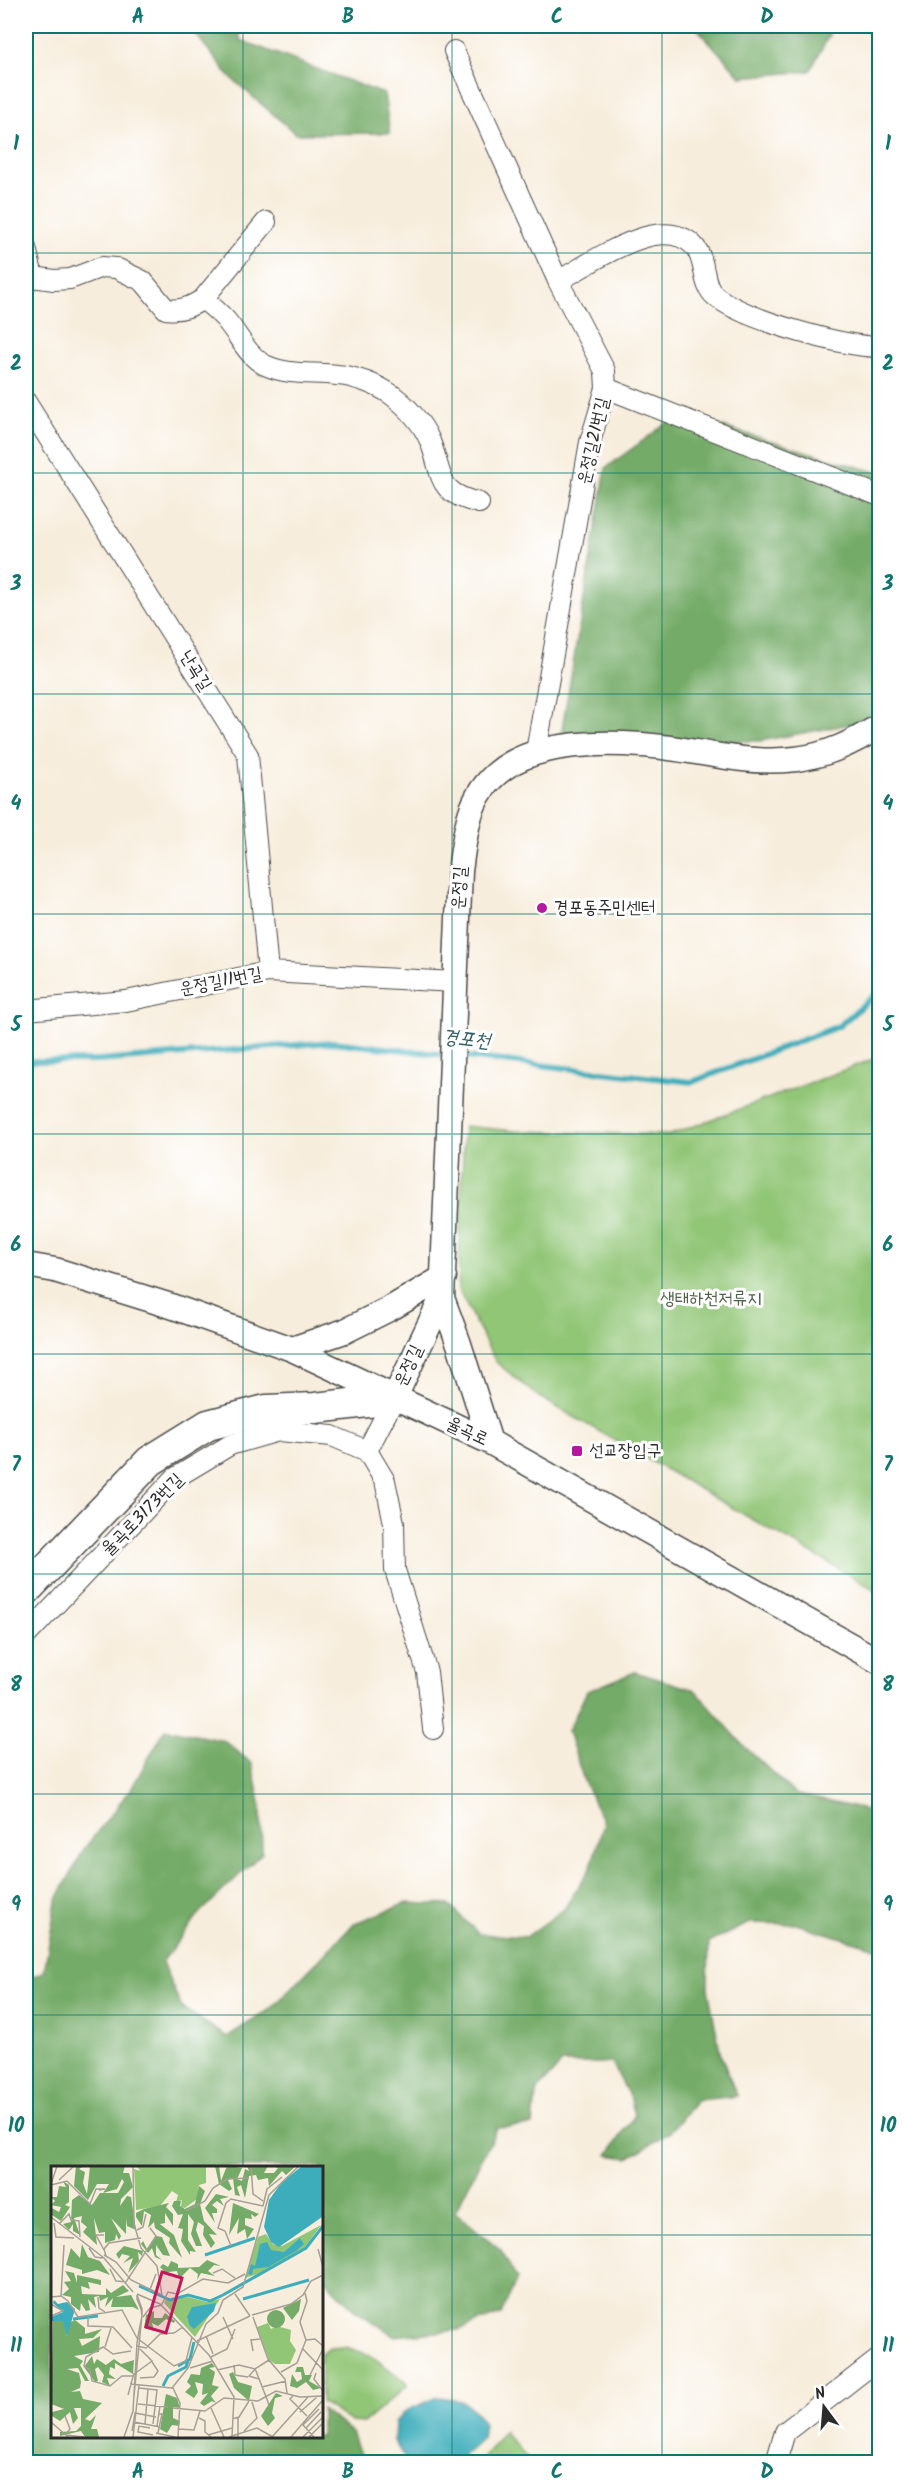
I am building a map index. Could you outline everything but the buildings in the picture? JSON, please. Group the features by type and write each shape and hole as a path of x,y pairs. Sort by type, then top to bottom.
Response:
{"main road":[{"path":"26,1590 150,1461 208,1425 266,1410 315,1408 394,1399"}],"street":[{"name":"운정길21번길","path":"454,51 558,282 605,371 606,388 590,442 536,752"},
{"path":"26,248 29,280 70,279 102,267 116,268 143,281 166,309 177,311 193,306 203,299 266,222"},
{"path":"558,282 634,240 652,235 670,235 685,239 695,247 703,261 707,282 714,295 737,308 837,342 879,347"},
{"path":"203,299 229,324 240,340 263,364 282,371 306,375 338,375 360,380 392,394 417,419 430,439 441,477 448,490 462,498 480,502"},
{"name":"난곡길","path":"26,386 29,406 248,755 268,972"},
{"path":"606,388 879,496"},
{"name":"운정길","path":"394,1399 443,1287 460,871 464,839 472,807 488,781 509,764 536,752 569,745 644,744 744,760 796,759 847,747 879,726"},
{"name":"운정길11번길","path":"26,1010 126,1001 268,972 455,989"},
{"name":"율곡로","path":"26,1265 55,1270 171,1306 292,1349 394,1399 490,1442 879,1662"},
{"path":"292,1349 345,1331 393,1307 443,1287 490,1442"},
{"path":"394,1399 367,1451 385,1481 394,1523 395,1570 427,1672 434,1729"},
{"name":"율곡로3173번길","path":"26,1636 175,1478 230,1445 279,1431 332,1436 367,1451"},
{"path":"776,2463 785,2432 879,2358"}],"green space":[{"path":"189,26 237,26 240,40 384,94 390,133 296,134 230,77"},
{"path":"695,26 826,26 829,35 810,71 741,77"},
{"path":"679,414 879,473 879,719 760,741 560,741 606,468"},
{"name":"생태하천저류지","path":"880,1057 879,1592 539,1397 496,1362 458,1289 464,1126 515,1131 670,1135"},
{"path":"635,1672 695,1690 744,1746 795,1794 879,1813 879,1949 796,1924 750,1923 709,1942 708,1989 721,2056 737,2096 697,2100 669,2133 628,2158 608,2155 635,2115 631,2100 612,2063 562,2063 536,2092 533,2125 497,2128 455,2212 500,2249 517,2279 501,2314 458,2330 395,2336 356,2311 322,2277 322,2166 51,2166 51,2437 322,2437 322,2410 352,2433 363,2462 126,2462 114,2456 63,2458 58,2462 26,2462 26,1979 44,1972 56,1901 84,1849 131,1789 165,1729 225,1741 252,1764 261,1807 262,1853 199,1914 162,1962 181,2007 227,2037 272,2008 355,1923 407,1903 449,1905 479,1934 526,1937 564,1909 590,1869 604,1824 584,1781 568,1731 587,1691"},
{"path":"345,2347 370,2355 406,2382 407,2386 363,2423 351,2422 322,2403 322,2353 330,2348"},
{"path":"504,2432 530,2462 480,2462"}],"water":[{"path":"437,2397 465,2403 474,2410 484,2423 482,2438 456,2462 407,2462 394,2441 395,2422 406,2411"}],"waterway":[{"name":"경포천","path":"457,1056 692,1082 839,1026 880,990"},
{"name":"경포천","path":"26,1061 98,1061 333,1042 446,1055"}],"place":[{"name":"경포동주민센터","path":"542,908"},
{"name":"선교장입구","path":"577,1451"}]}
